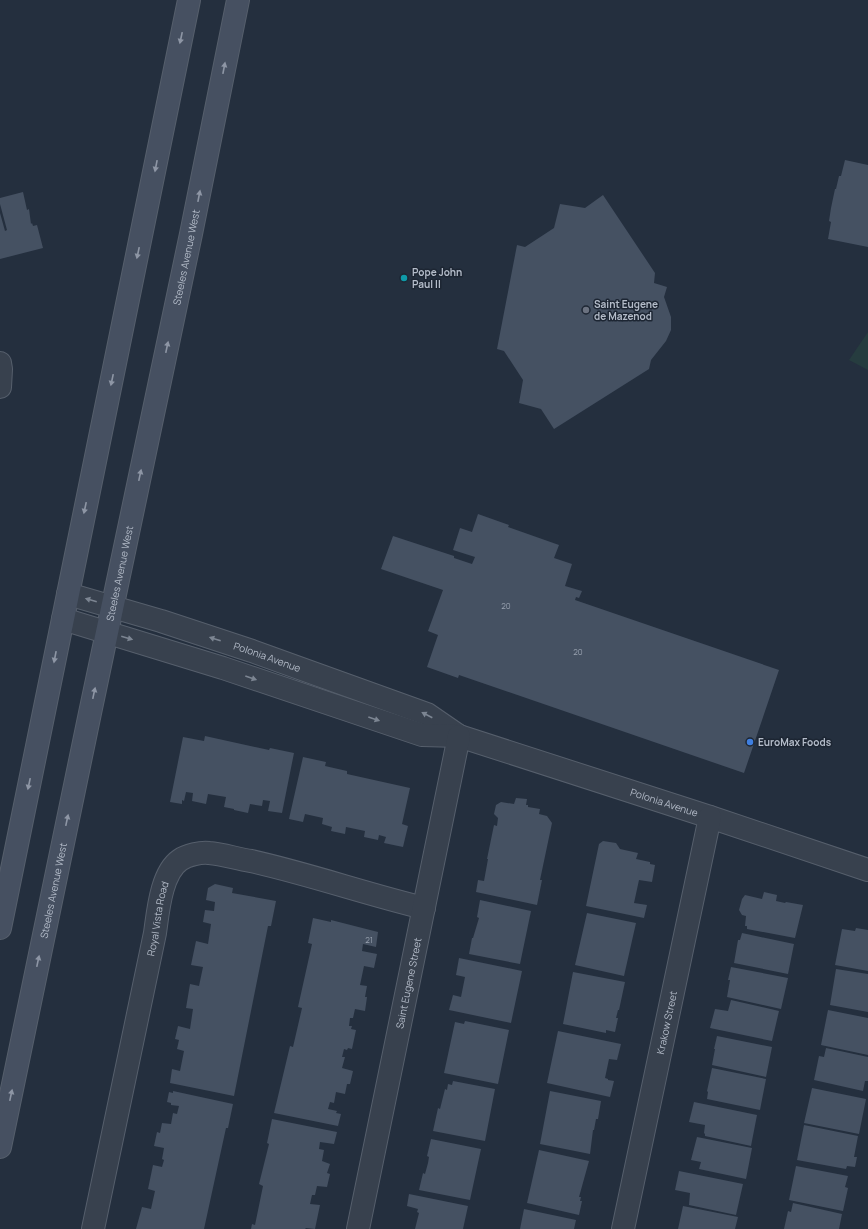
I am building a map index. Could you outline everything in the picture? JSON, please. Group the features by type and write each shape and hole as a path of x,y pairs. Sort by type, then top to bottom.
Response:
{"main road":[{"path":"0,928 190,0"},
{"name":"Steeles Avenue West","path":"0,1147 191,234 238,0"}],"street":[{"path":"0,363 0,387"},
{"name":"Polonia Avenue","path":"68,594 252,651 427,714 459,736"},
{"name":"Polonia Avenue","path":"63,619 223,668 422,735 459,736 868,870"},
{"name":"Saint Eugene Street","path":"358,1229 459,736"},
{"name":"Krakow Street","path":"623,1229 710,817"},
{"name":"Royal Vista Road","path":"94,1229 163,887 169,874 180,860 194,854 208,852 269,865 389,900 424,908"}],"green space":[{"path":"868,332 868,370 849,360"}],"building":[{"path":"845,160 868,165 868,247 828,239 831,222 829,221 835,189 839,176 841,176"},
{"path":"23,192 27,210 29,209 31,224 32,223 33,226 37,225 43,248 0,259 0,213 5,231 7,230 0,204 0,198"},
{"name":"Saint Eugene de Mazenod","path":"603,195 655,273 654,283 667,287 664,297 671,317 671,330 666,341 651,360 649,369 554,429 541,409 519,403 523,380 504,351 497,349 517,245 525,247 554,228 560,204 585,208"},
{"path":"478,514 509,525 508,527 559,545 554,558 572,564 565,586 582,591 579,598 576,597 575,600 779,670 744,773 459,675 458,678 427,667 438,635 428,631 443,590 381,569 393,536 454,556 454,558 472,564 475,557 453,550 460,528 472,532"},
{"path":"205,736 269,750 270,748 294,753 282,813 268,811 270,801 263,800 262,806 250,804 248,813 234,810 224,807 226,797 208,794 206,804 192,801 193,793 186,792 184,801 182,800 182,804 170,802 183,737 204,741"},
{"path":"303,757 326,762 325,766 347,771 347,774 410,788 402,824 408,826 403,847 384,843 386,837 379,835 378,840 364,837 365,831 346,827 345,834 331,831 332,827 322,824 323,818 305,814 303,822 289,819"},
{"path":"516,798 527,799 526,805 528,805 528,807 540,809 539,814 547,816 552,823 540,880 542,880 537,905 476,892 478,880 484,881 494,825 497,826 498,818 494,814 496,805 501,802 514,804"},
{"path":"603,841 616,843 620,849 638,853 636,859 650,862 650,864 655,865 652,882 639,880 634,903 647,905 644,918 586,906 599,844"},
{"path":"215,884 233,888 232,893 276,901 271,926 268,926 234,1096 170,1083 172,1069 180,1071 184,1051 177,1049 179,1040 175,1039 178,1026 190,1029 193,1009 186,1008 190,984 199,986 203,967 191,965 196,941 208,944 211,924 203,922 205,910 214,911 215,902 206,900 208,888"},
{"path":"764,892 777,895 776,901 803,905 795,938 747,929 747,926 745,926 746,916 742,915 739,910 742,899 745,895 762,899"},
{"path":"480,900 531,911 520,964 469,954 472,938 479,918 477,917"},
{"path":"587,913 636,923 624,976 575,965"},
{"path":"313,918 331,922 331,920 378,932 376,947 363,944 362,951 377,954 374,968 364,966 360,985 367,986 365,1011 355,1009 353,1018 350,1018 349,1026 352,1026 351,1029 356,1030 352,1049 344,1049 342,1057 345,1057 342,1068 353,1071 350,1084 347,1084 345,1094 336,1092 334,1103 330,1102 328,1109 337,1111 336,1113 341,1114 338,1126 274,1113 290,1046 293,1047 302,1008 298,1007 312,944 308,943"},
{"path":"856,928 868,930 868,971 835,965 842,929 855,931"},
{"path":"742,933 794,944 788,974 734,963 738,940 740,940"},
{"path":"459,958 522,971 511,1023 449,1010 453,995 461,997 465,977 456,975"},
{"path":"731,967 788,978 781,1009 727,997 730,980 728,980"},
{"path":"836,969 868,974 868,1012 830,1005"},
{"path":"573,972 625,982 616,1018 618,1018 615,1032 606,1030 606,1033 563,1024"},
{"path":"731,1000 779,1011 772,1041 710,1028 715,1009 728,1011"},
{"path":"828,1010 868,1018 868,1055 821,1045"},
{"path":"465,1021 509,1030 498,1084 444,1073 455,1022 464,1024"},
{"path":"558,1031 621,1044 617,1060 609,1059 605,1078 614,1081 610,1097 547,1083"},
{"path":"717,1036 772,1047 766,1077 712,1065"},
{"path":"826,1048 868,1057 868,1081 865,1081 863,1091 814,1080 819,1056 824,1057"},
{"path":"712,1068 766,1079 760,1110 707,1099 707,1091"},
{"path":"453,1081 495,1089 485,1141 433,1131 438,1108 440,1109 445,1089 447,1090 448,1084 452,1085"},
{"path":"812,1088 866,1099 859,1134 804,1123"},
{"path":"173,1091 233,1104 228,1128 226,1128 204,1229 136,1229 142,1207 151,1209 155,1191 148,1189 153,1165 162,1167 164,1160 162,1159 164,1148 154,1146 157,1132 160,1133 162,1123 171,1124 173,1113 177,1114 179,1106 171,1105 171,1103 167,1102 169,1092 173,1093"},
{"path":"550,1091 601,1101 598,1119 596,1119 593,1130 590,1154 540,1144"},
{"path":"694,1102 757,1115 751,1146 705,1136 705,1125 689,1122"},
{"path":"272,1119 337,1132 334,1144 320,1142 319,1149 324,1150 322,1161 330,1164 327,1173 330,1174 327,1187 317,1186 315,1195 312,1195 310,1204 320,1205 315,1229 251,1229 252,1224 255,1225 263,1186 259,1184 269,1144 267,1143"},
{"path":"804,1125 858,1136 854,1157 857,1157 855,1167 847,1166 846,1169 797,1160"},
{"path":"697,1137 752,1148 746,1179 699,1169 701,1162 691,1160"},
{"path":"431,1139 481,1149 470,1200 419,1190 423,1173 425,1174 428,1163 429,1157 427,1156"},
{"path":"539,1150 589,1161 579,1197 581,1197 580,1201 582,1201 579,1215 527,1203"},
{"path":"796,1166 848,1176 845,1187 848,1188 843,1211 789,1200"},
{"path":"679,1171 743,1184 736,1215 689,1205 690,1193 675,1190"},
{"path":"409,1194 468,1206 463,1229 415,1229 419,1213 417,1212 418,1209 407,1206"},
{"path":"793,1203 842,1214 839,1229 784,1229 788,1211 791,1212"},
{"path":"683,1206 738,1217 735,1229 678,1229"},
{"path":"524,1209 576,1220 574,1229 520,1229"}],"place":[{"name":"Pope John Paul II","path":"404,278"},
{"name":"Saint Eugene de Mazenod","path":"586,310"},
{"name":"EuroMax Foods","path":"750,742"}]}
